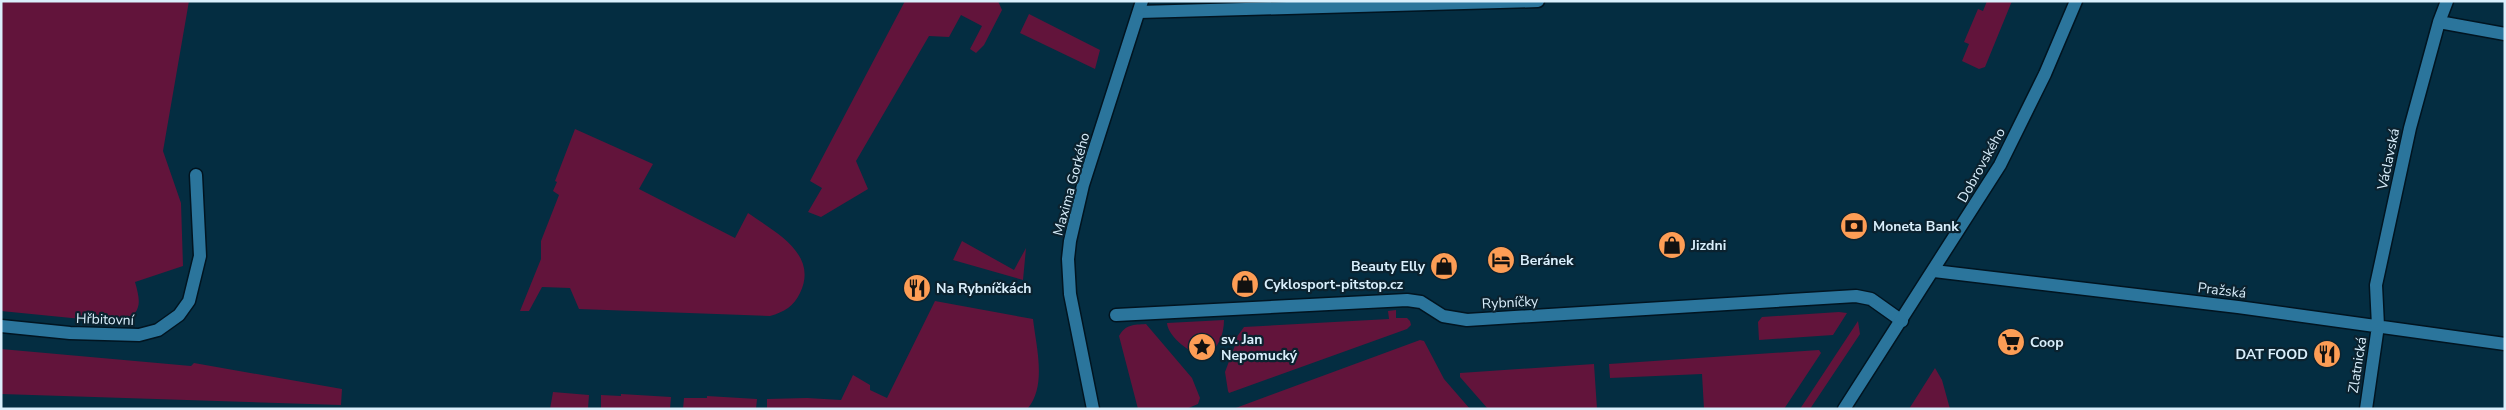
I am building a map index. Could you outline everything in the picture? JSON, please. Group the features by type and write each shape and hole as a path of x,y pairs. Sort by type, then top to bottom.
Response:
{"street":[{"path":"1141,7 1538,1"},
{"name":"Dobrovského","path":"1844,409 2000,165 2045,74 2076,1"},
{"name":"Václavská","path":"2378,326 2376,285 2410,128 2439,22 2447,1"},
{"name":"Maxima Gorkého","path":"1093,409 1070,294 1070,241 1083,185 1141,7"},
{"path":"2439,22 2505,34"},
{"name":"Hřbitovní","path":"1,326 70,333 139,335 158,330 179,315 189,301 200,256 196,175"},
{"name":"Pražská","path":"1934,271 2378,326 2505,344"},
{"name":"Rybníčky","path":"1116,315 1407,300 1422,302 1443,316 1467,320 1856,296 1871,299 1902,321"},
{"name":"Zlatnická","path":"2366,409 2378,326"}],"shaded area":[{"path":"1,1 189,1 163,151 181,203 183,266 135,282 139,301 138,306 133,315 122,323 1,311"},
{"path":"905,1 998,1 1002,10 984,45 976,53 970,49 982,26 961,15 949,37 929,36 856,161 868,189 821,217 808,212 822,188 810,181"},
{"path":"1987,1 2012,1 1985,67 1979,69 1962,61 1969,44 1964,42 1978,9 1983,11"},
{"path":"1029,14 1100,50 1095,69 1020,33"},
{"path":"575,129 653,164 639,189 735,238 748,213 781,236 791,245 804,267 804,279 795,302 780,313 770,316 579,309 570,288 542,287 529,311 520,311 541,259 541,241 559,195 553,191 557,182 555,181"},
{"path":"962,241 1014,270 1026,248 1023,280 953,260"},
{"path":"935,301 1033,319 1039,377 1034,399 1028,408 767,409 767,399 807,398 841,400 853,375 870,385 870,390 887,398"},
{"path":"1396,310 1396,318 1407,318 1410,321 1411,325 1407,329 1229,393 1228,391 1225,372 1237,340 1236,338 1244,327 1389,319 1388,311"},
{"path":"1847,313 1833,335 1759,340 1758,322 1762,317"},
{"path":"1224,320 1223,331 1219,341 1210,354 1205,357 1194,353 1176,339 1168,328 1167,323"},
{"path":"1858,321 1860,334 1810,409 1800,409"},
{"path":"1146,324 1192,378 1200,398 1198,404 1186,409 1138,409 1119,336 1127,327"},
{"path":"1420,340 1424,341 1444,379 1470,409 1233,409"},
{"path":"1,349 191,366 194,363 342,389 341,405 1,394"},
{"path":"1819,350 1821,353 1784,409 1704,409 1702,374 1610,378 1609,364"},
{"path":"1594,364 1597,409 1488,409 1460,377 1460,373"},
{"path":"1935,368 1942,380 1950,409 1909,409"},
{"path":"553,392 589,395 588,409 550,409"},
{"path":"621,394 671,397 670,409 601,409 601,395 621,396"},
{"path":"707,396 757,399 756,409 683,409 684,398 707,398"}],"place":[{"name":"Moneta Bank","path":"1854,226"},
{"name":"Jizdni","path":"1672,245"},
{"name":"Beránek","path":"1501,260"},
{"name":"Beauty Elly","path":"1444,266"},
{"name":"Cyklosport-pitstop.cz","path":"1245,284"},
{"name":"Na Rybníčkách","path":"917,288"},
{"name":"Coop","path":"2011,342"},
{"name":"sv. Jan Nepomucký","path":"1202,347"},
{"name":"DAT FOOD","path":"2327,354"}]}
